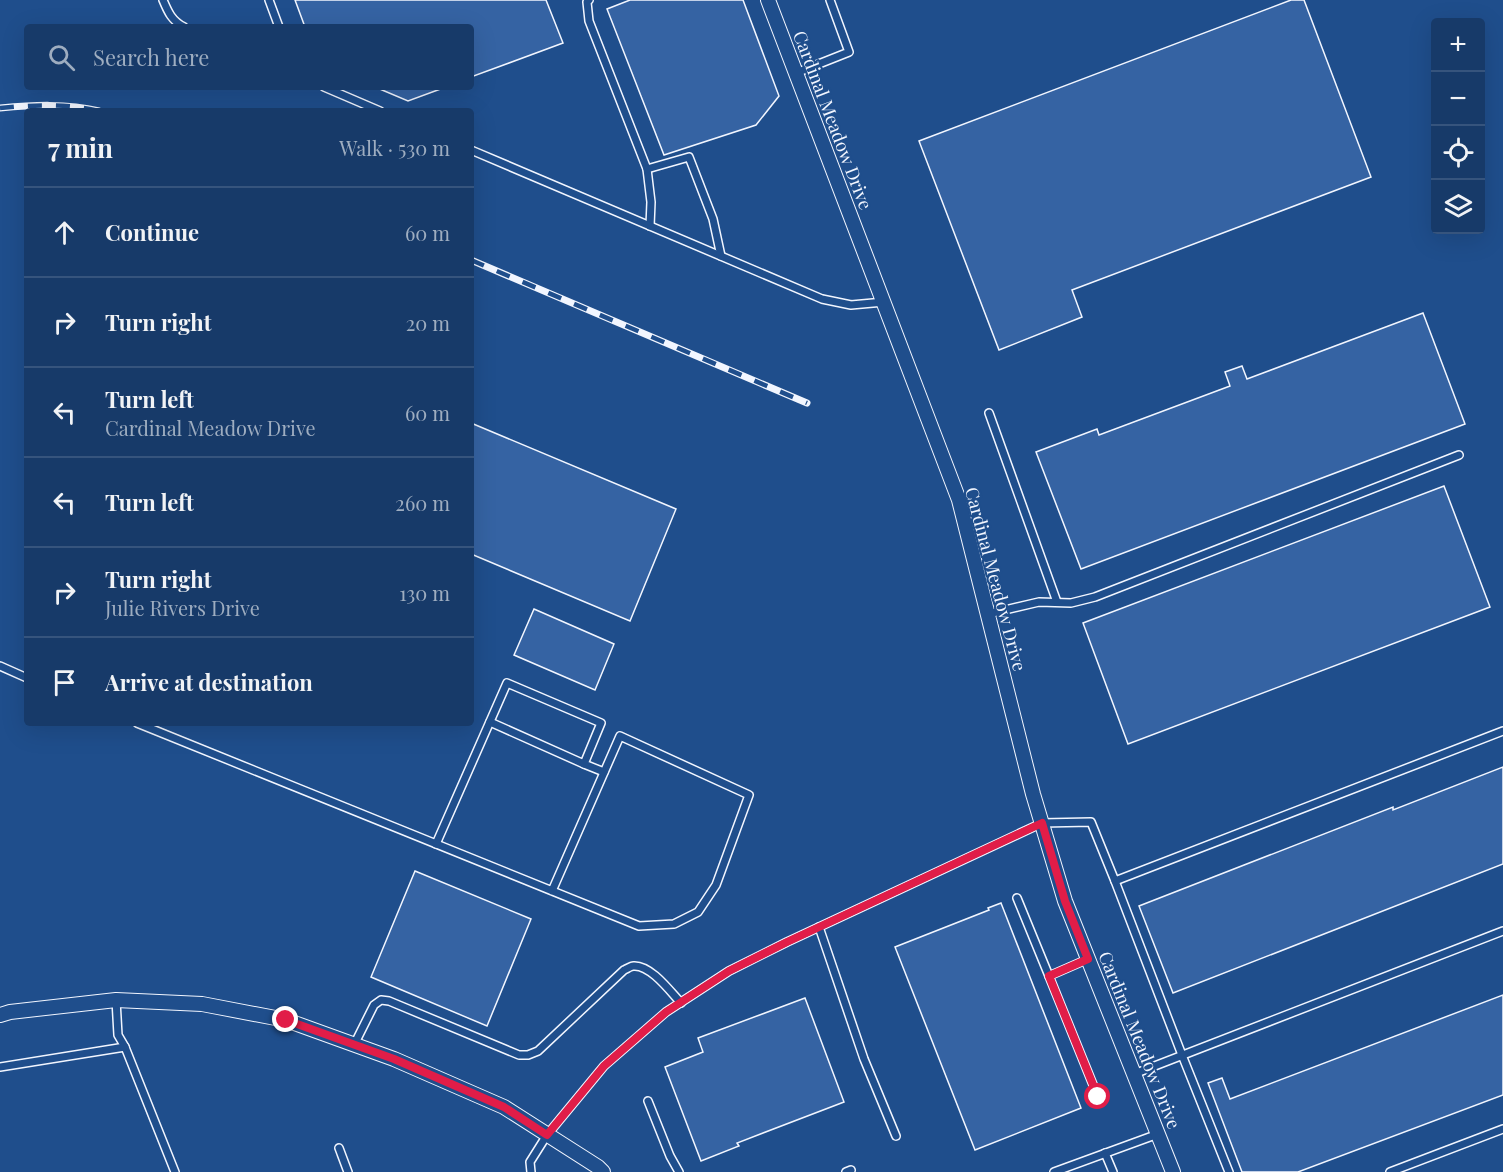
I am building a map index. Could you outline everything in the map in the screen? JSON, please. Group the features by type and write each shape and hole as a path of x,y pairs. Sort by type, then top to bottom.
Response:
{"street":[{"name":"Cardinal Meadow Drive","path":"768,0 959,500 1032,794 1065,901 1173,1172"},
{"path":"0,1015 116,1000 202,1004 286,1020 394,1059 504,1107 603,1172"}],"lane":[{"path":"163,0 169,15 178,24"},
{"path":"269,0 278,24"},
{"path":"589,0 587,2 589,21 647,169 651,202 650,226"},
{"path":"796,73 849,52 830,0"},
{"path":"331,90 373,108"},
{"path":"474,151 822,299 851,305 884,302"},
{"path":"647,169 689,157 713,219 721,256"},
{"path":"990,413 1057,602"},
{"path":"988,614 1039,602 1071,603 1095,597 1459,455"},
{"path":"0,666 24,677"},
{"path":"436,844 507,683 601,723 584,764"},
{"path":"490,722 604,772"},
{"path":"144,726 552,891 639,926 674,924 698,912 716,885 749,795 620,736 552,891"},
{"path":"1115,881 1503,731"},
{"path":"531,1172 530,1162 547,1135 604,1066 666,1012 729,971 1042,823 1091,822 1229,1172"},
{"path":"1017,898 1098,1097"},
{"path":"819,927 864,1059 896,1136"},
{"path":"1134,1074 1503,932"},
{"path":"1049,976 1088,959"},
{"path":"354,1045 374,1005 381,1000 389,1001 519,1055 528,1054 538,1051 624,970 632,966 643,967 653,974 681,1003"},
{"path":"116,1000 118,1035 125,1047 175,1172"},
{"path":"0,1067 125,1047"},
{"path":"648,1101 670,1156 679,1172"},
{"path":"1390,1172 1403,1170 1503,1129"},
{"path":"1059,1171 1158,1134"},
{"path":"339,1148 348,1172"},
{"path":"1105,1153 1113,1172"}],"building":[{"path":"295,0 546,0 563,43 474,76 474,24 304,24"},
{"path":"630,0 743,0 779,96 756,125 664,155 607,9"},
{"path":"1291,0 1304,0 1371,177 1072,290 1082,317 999,350 919,141"},
{"path":"382,90 438,90 408,101"},
{"path":"1423,313 1465,424 1081,569 1036,452 1097,429 1099,435 1230,386 1225,372 1242,366 1247,379"},
{"path":"474,424 676,509 630,621 474,555"},
{"path":"1444,486 1490,607 1128,744 1083,623"},
{"path":"534,609 614,644 595,690 514,655"},
{"path":"1503,767 1503,864 1173,993 1139,906 1393,807 1393,810"},
{"path":"415,871 531,919 487,1026 371,977"},
{"path":"1001,903 1081,1108 975,1150 895,947 989,910 988,908"},
{"path":"1503,995 1503,1095 1298,1172 1242,1172 1208,1083 1222,1078 1230,1099"},
{"path":"805,998 844,1102 737,1143 739,1146 701,1161 665,1067 703,1052 698,1038"}],"railway":[{"path":"0,108 37,106 87,108"},
{"path":"474,261 807,403"}],"route":[{"path":"286,1020 394,1059 504,1107 547,1135 604,1066 666,1012 729,971 1042,823 1065,901 1088,959 1049,976 1098,1097"}]}
